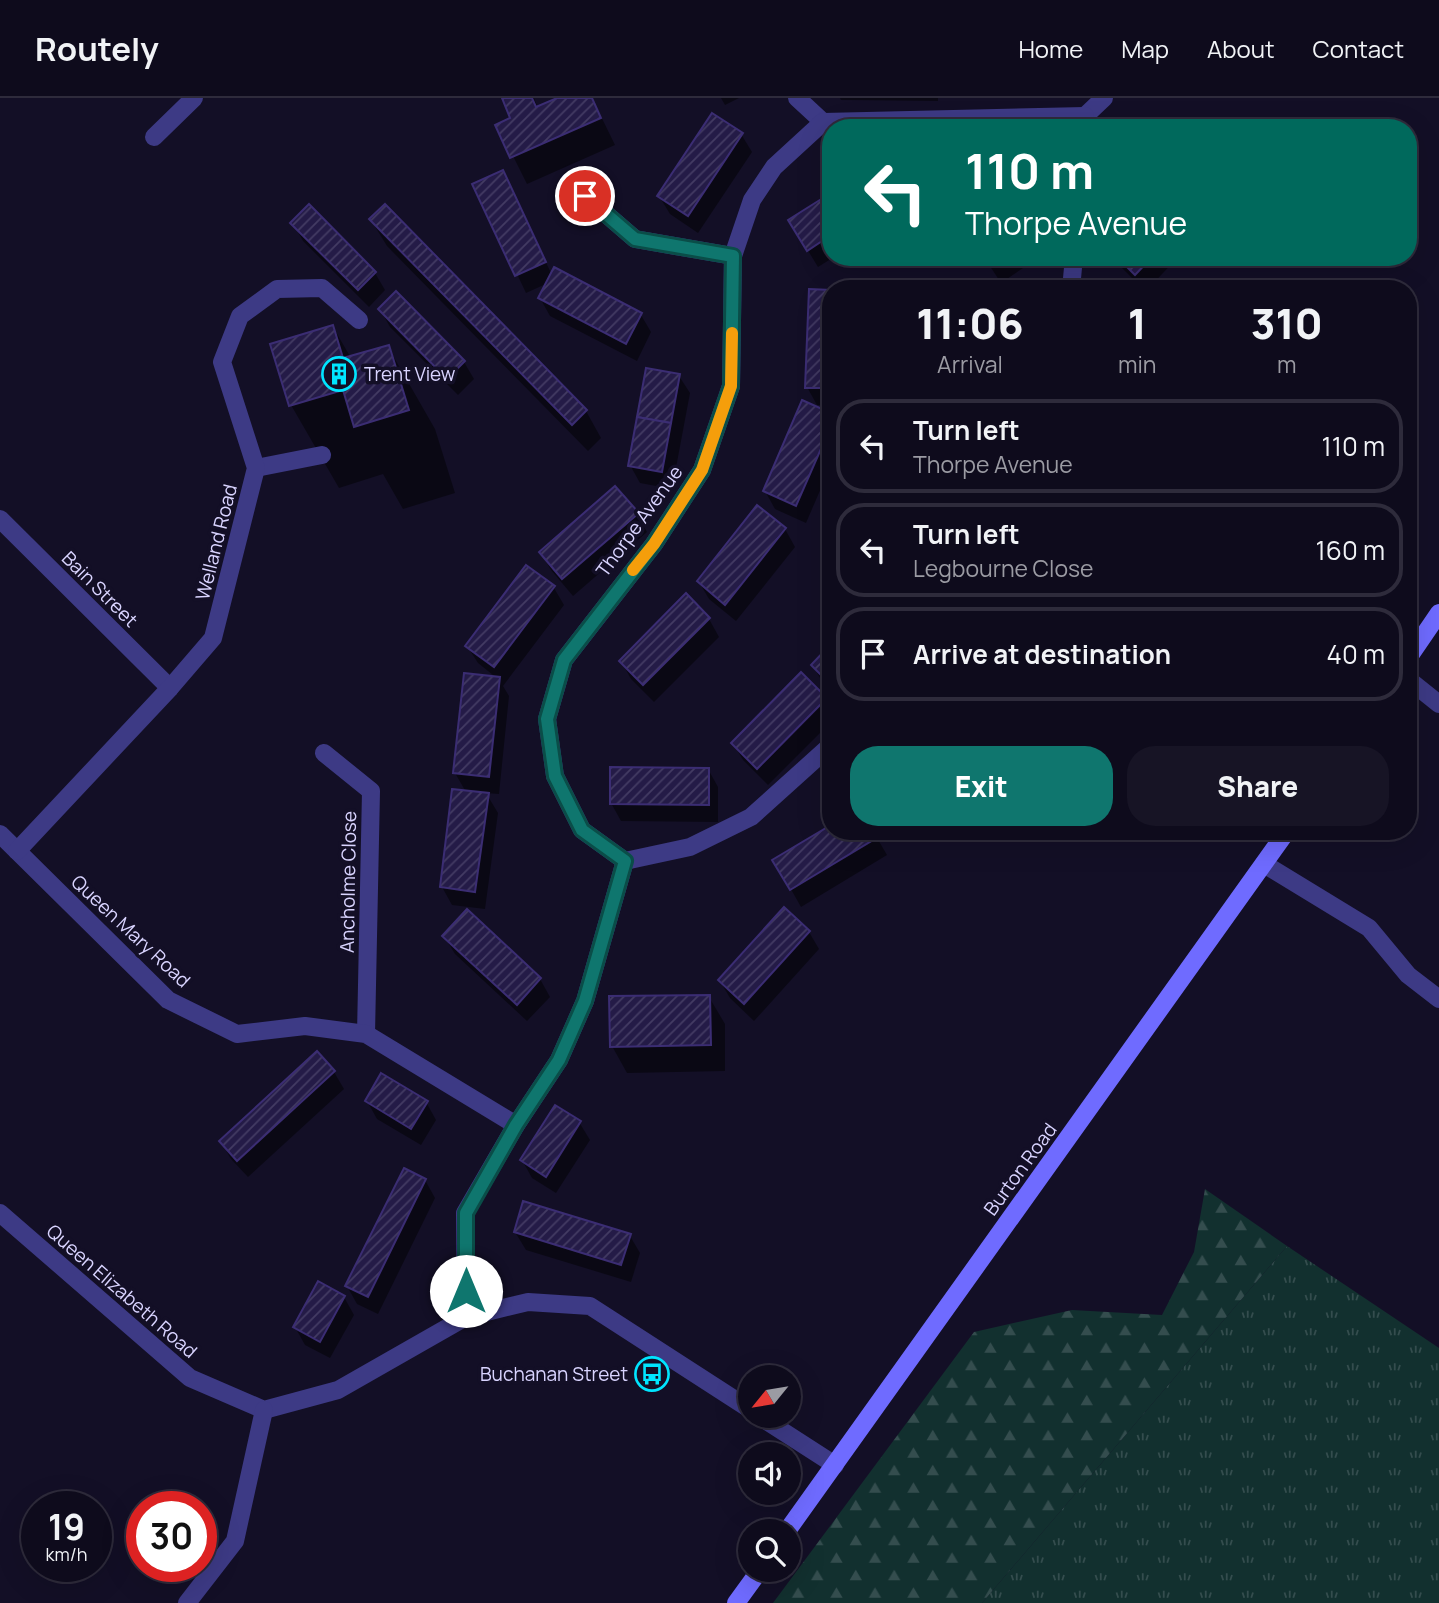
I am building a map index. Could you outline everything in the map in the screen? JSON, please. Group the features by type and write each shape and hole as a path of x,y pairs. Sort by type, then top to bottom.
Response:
{"main road":[{"path":"1417,645 1439,613"},
{"name":"Burton Road","path":"796,1519 1281,840"},
{"path":"736,1603 751,1582"}],"street":[{"path":"154,137 194,98"},
{"path":"797,98 822,121"},
{"path":"1087,119 1104,98"},
{"name":"Thorpe Avenue","path":"625,861 582,830 555,776 547,719 564,660 654,544 702,470 731,386 733,256 752,200 775,167 822,123"},
{"path":"569,182 635,239 733,256"},
{"name":"Welland Road","path":"17,851 170,688 213,638 256,468 222,362 240,316 277,289 322,288 359,320"},
{"path":"256,468 322,455"},
{"name":"Bain Street","path":"0,519 170,688"},
{"path":"1417,686 1439,704"},
{"name":"Ancholme Close","path":"324,753 371,791 366,1034"},
{"path":"466,1317 466,1213 516,1125 559,1060 585,1001 625,861 690,848 751,817 822,753"},
{"name":"Queen Mary Road","path":"0,834 168,1000 237,1034 305,1026 366,1034 516,1125"},
{"path":"1264,864 1368,928 1408,975 1439,999"},
{"name":"Queen Elizabeth Road","path":"0,1213 190,1378 264,1410"},
{"path":"187,1603 235,1541 264,1410 338,1390 466,1317 528,1302 590,1306 738,1402"},
{"path":"778,1428 835,1465"}],"green space":[{"path":"1205,1189 1287,1246 982,1603 773,1603 789,1582 801,1582 801,1565 974,1332 1072,1310 1162,1315 1194,1252"},
{"path":"1287,1246 1439,1348 1439,1603 982,1603"}],"building":[{"path":"502,98 532,98 536,107 557,98 592,98 601,118 510,158 495,125 510,118"},
{"path":"712,113 743,133 688,216 657,196"},
{"path":"503,170 546,262 515,276 472,184"},
{"path":"822,199 822,241 807,251 788,220"},
{"path":"309,204 376,272 358,290 290,223"},
{"path":"385,204 587,410 572,425 369,219"},
{"path":"1126,266 1144,266 1135,275"},
{"path":"554,267 642,313 626,344 538,298"},
{"path":"809,289 822,290 822,388 805,388"},
{"path":"396,291 465,361 447,379 378,309"},
{"name":"Trent View","path":"333,325 343,358 389,345 409,410 354,427 343,390 289,406 270,344"},
{"path":"646,368 680,374 671,423 637,417"},
{"path":"802,400 822,409 822,447 796,506 763,491"},
{"path":"637,417 671,423 662,472 628,466"},
{"path":"615,486 639,513 562,579 539,552"},
{"path":"757,505 786,528 725,605 697,581"},
{"path":"526,565 555,586 494,667 465,646"},
{"path":"686,593 710,618 643,685 619,661"},
{"path":"822,653 822,676 811,665"},
{"path":"801,672 822,693 822,703 757,769 731,743"},
{"path":"464,673 500,677 489,777 453,773"},
{"path":"610,767 709,768 709,805 610,804"},
{"path":"452,789 489,793 475,892 440,887"},
{"path":"822,830 822,840 873,840 790,890 772,860"},
{"path":"784,907 810,931 744,1004 718,980"},
{"path":"467,909 541,978 517,1005 442,936"},
{"path":"710,995 711,1045 610,1047 609,996"},
{"path":"317,1051 335,1071 237,1161 219,1141"},
{"path":"381,1073 428,1101 411,1129 365,1101"},
{"path":"555,1105 581,1121 546,1177 520,1160"},
{"path":"404,1168 426,1179 368,1297 345,1286"},
{"path":"523,1201 631,1234 621,1265 514,1232"},
{"path":"318,1281 345,1296 320,1342 293,1327"}],"slow traffic":[{"path":"633,570 654,544 702,470 731,386 732,333"}],"place":[{"name":"Trent View","path":"339,374"},
{"name":"Buchanan Street","path":"652,1374"}],"route":[{"path":"466,1291 466,1213 516,1125 559,1060 585,1001 625,861 582,830 555,776 547,719 564,660 599,611 654,544 702,470 731,386 733,256 635,239 585,196"}]}
